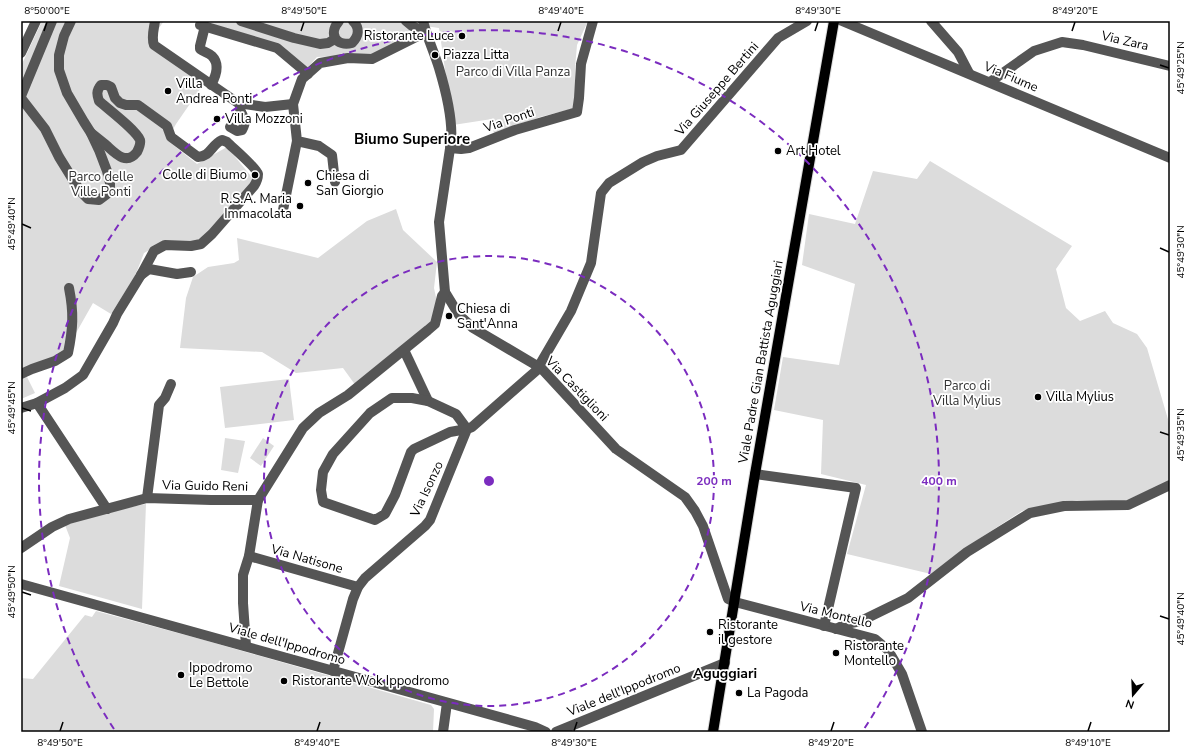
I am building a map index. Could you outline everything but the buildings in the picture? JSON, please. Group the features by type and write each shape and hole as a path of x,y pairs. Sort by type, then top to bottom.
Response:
{"main road":[{"name":"Viale Padre Gian Battista Aguggiari","path":"712,731 725,663 755,474 834,21"}],"street":[{"path":"21,53 36,21"},
{"path":"52,21 21,97 45,129 59,157 80,191 88,199 99,200 107,194 110,188 107,171 91,133 67,93 59,70 64,36 70,21"},
{"path":"155,21 152,41 154,45 238,103 265,107 293,104"},
{"path":"241,21 294,38 320,44 328,43 335,39"},
{"path":"338,21 334,31 335,39 340,43 347,44 352,43 358,34 358,28 352,21"},
{"path":"406,21 412,26 426,32"},
{"path":"423,21 426,32"},
{"name":"Via Ponti","path":"450,148 469,148 515,130 577,112 581,64 593,21"},
{"name":"Via Giuseppe Bertini","path":"537,367 542,362 571,311 591,263 601,194 605,188 609,183 643,162 657,156 682,150 778,38 807,21"},
{"name":"Via Fiume","path":"842,21 1170,158"},
{"path":"931,21 958,52 969,73"},
{"path":"211,84 217,71 216,61 211,56 200,50 203,26 278,48 308,74"},
{"path":"283,210 297,141 293,104 302,79 320,63 348,58 372,59 426,32"},
{"name":"Via Castiglioni","path":"426,32 440,69 451,131 450,148 439,222 444,292 459,315 473,328 542,369 616,449 685,497 703,526 728,600 734,602"},
{"name":"Via Zara","path":"990,82 1034,51 1062,42 1083,45 1170,66"},
{"path":"21,408 37,403 65,388 83,375 154,251 164,245 191,246 201,244 212,234 254,186 257,180 258,173 227,142 222,140 217,142 207,154 203,157 198,157 171,136 167,126 138,105 120,102 115,98 112,87 107,85 101,85 98,90 97,95 99,101 132,130 140,140 140,146 132,157 125,158 119,156 91,133"},
{"path":"230,127 237,130 242,130 245,120 240,109 245,104"},
{"path":"297,141 319,146 332,156 335,182"},
{"path":"141,275 149,269 177,274 191,272"},
{"path":"21,374 55,362 68,353 73,325 69,288"},
{"name":"Via Guido Reni","path":"21,548 52,527 69,520 147,498 258,500 303,428 319,413 348,395 434,324 444,292"},
{"path":"404,350 428,401"},
{"path":"467,429 456,414 428,401 412,398 392,398 370,413 333,454 323,472 321,490 322,502 375,520 385,514 395,495 411,452 414,449 450,432 467,429 472,427 530,377 537,367"},
{"path":"147,498 159,405 165,398 171,384"},
{"path":"37,403 107,509"},
{"name":"Via Isonzo","path":"333,671 350,609 358,587 365,578 430,520 467,429"},
{"path":"755,474 856,488 824,626"},
{"path":"836,628 861,621 908,598 967,552 1030,513 1064,506 1128,505 1170,485"},
{"path":"246,646 243,575 249,556 258,500"},
{"name":"Via Natisone","path":"249,556 358,587"},
{"name":"Viale dell'Ippodromo","path":"21,584 535,727 546,732"},
{"name":"Via Montello","path":"734,602 875,639 888,650 902,674 922,732"},
{"name":"Viale dell'Ippodromo","path":"556,732 725,663"},
{"path":"443,732 447,703"}],"green space":[{"name":"Parco delle Ville Ponti","path":"42,21 164,21 151,39 207,79 176,124 167,140 197,164 227,147 255,181 201,241 162,243 144,253 135,276 111,314 93,303 63,356 23,369 35,393 21,399 21,66"},
{"path":"198,21 414,21 407,35 371,55 317,57 307,68 278,45"},
{"name":"Parco di Villa Panza","path":"425,21 588,21 577,45 575,68 575,108 540,117 494,135 492,119 453,125 439,28 425,26"},
{"name":"Parco di Villa Mylius","path":"930,161 1072,246 1056,269 1066,308 1080,321 1105,311 1113,323 1137,334 1147,348 1170,426 1170,481 1122,502 1077,500 1022,511 965,548 931,574 847,554 866,485 821,474 823,420 774,410 783,357 839,365 855,284 802,265 809,214 855,224 873,171 917,179"},
{"path":"396,209 403,230 437,262 434,288 437,302 430,325 356,386 343,368 296,373 262,352 180,348 186,298 193,277 208,267 234,263 239,260 237,238 318,258 367,221"},
{"path":"289,379 294,420 225,428 220,387"},
{"path":"225,438 245,441 238,473 221,470"},
{"path":"263,438 274,446 261,466 250,458"},
{"path":"146,504 142,609 59,586 70,538 65,525 111,511"},
{"name":"Ippodromo Le Bettole","path":"96,611 204,640 431,705 434,709 433,732 21,732 21,678 33,679 85,615 92,617"}],"place":[{"name":"Ristorante Luce","path":"462,36"},
{"name":"Piazza Litta","path":"435,55"},
{"name":"Villa Andrea Ponti","path":"168,91"},
{"name":"Villa Mozzoni","path":"217,119"},
{"name":"Art Hotel","path":"778,151"},
{"name":"Colle di Biumo","path":"255,175"},
{"name":"Chiesa di San Giorgio","path":"308,183"},
{"name":"R.S.A. Maria Immacolata","path":"300,206"},
{"name":"Chiesa di Sant'Anna","path":"449,316"},
{"name":"Villa Mylius","path":"1038,397"},
{"name":"Ristorante il gestore","path":"710,632"},
{"name":"Ristorante Montello","path":"836,653"},
{"name":"Ippodromo Le Bettole","path":"181,675"},
{"name":"Ristorante Wok Ippodromo","path":"284,681"},
{"name":"La Pagoda","path":"739,693"}],"district":[{"name":"Biumo Superiore","path":"412,139"},
{"name":"Aguggiari","path":"725,673"}]}
